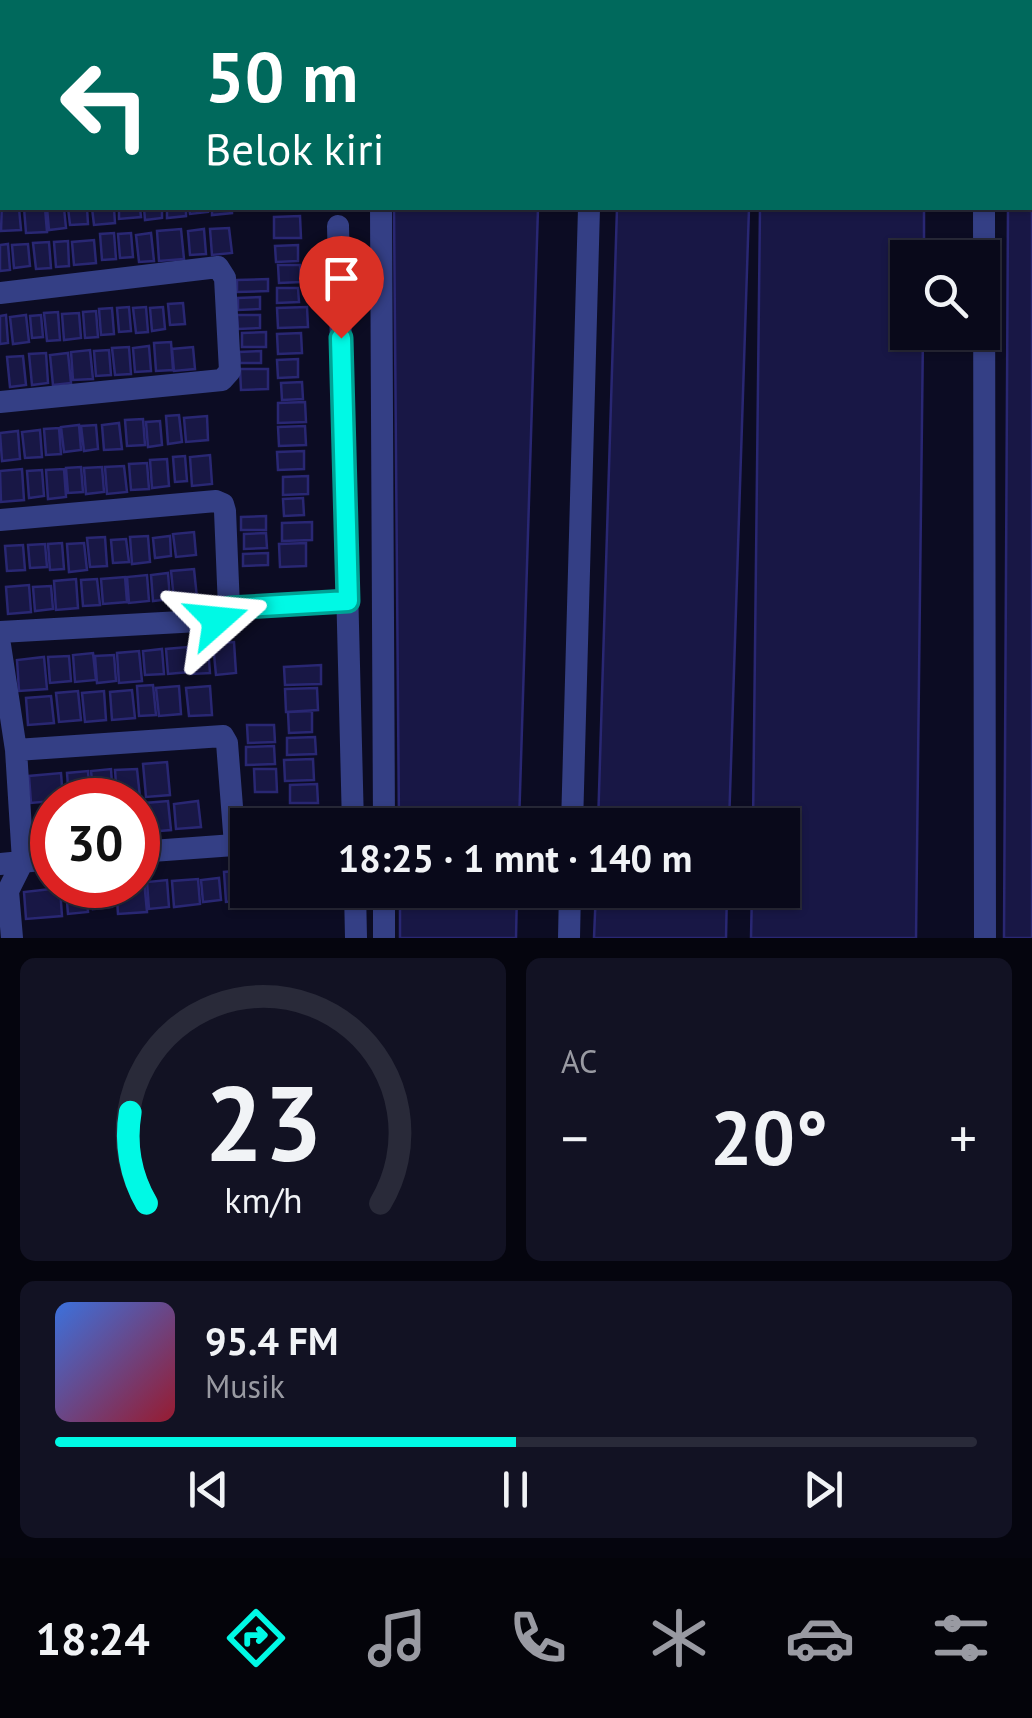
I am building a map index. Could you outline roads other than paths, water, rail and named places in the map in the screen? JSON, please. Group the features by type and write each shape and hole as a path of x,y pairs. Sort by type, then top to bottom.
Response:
{"street":[{"path":"382,210 384,808"},
{"path":"572,808 589,210"},
{"path":"984,210 985,938"},
{"path":"338,226 353,808"},
{"path":"0,293 218,267 225,278 230,371 222,380 0,402"},
{"path":"0,520 216,501 223,504 225,511 229,608 226,616 217,620 0,632"},
{"path":"229,608 348,601"},
{"path":"0,646 16,750 12,862 4,886 12,938"},
{"path":"16,750 224,736 236,808"},
{"path":"160,851 230,846"},
{"path":"355,908 356,938"},
{"path":"384,908 384,938"},
{"path":"569,938 570,908"}]}
